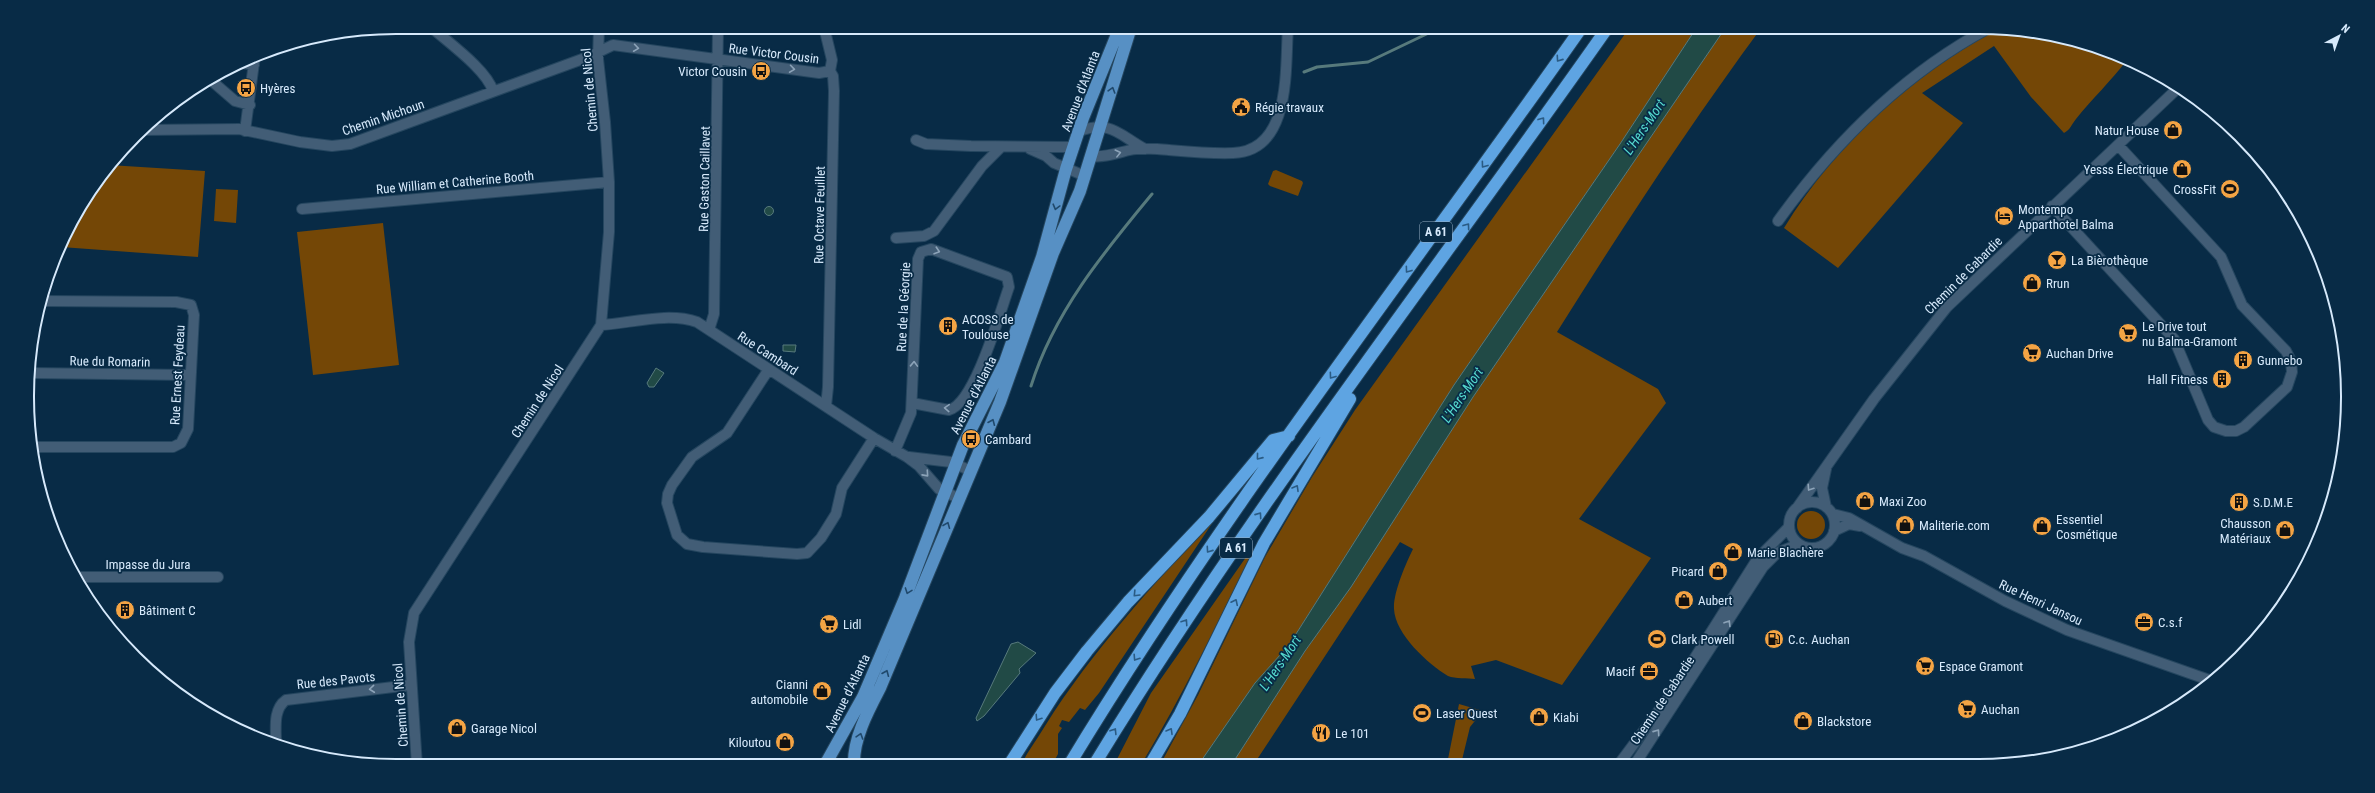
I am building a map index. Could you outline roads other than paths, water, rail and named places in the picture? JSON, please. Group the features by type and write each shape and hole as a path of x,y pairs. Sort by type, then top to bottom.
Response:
{"highway":[{"name":"A 61","path":"1073,759 1155,629 1289,436 1577,34"},
{"name":"A 61","path":"1098,759 1210,585 1603,34"},
{"path":"1154,759 1180,714 1264,543 1387,337"},
{"path":"1013,759 1055,693 1128,602 1209,517 1273,440 1289,436"}],"main road":[{"name":"Avenue d'Atlanta","path":"828,759 863,697 906,598 963,445 1005,362 1042,257 1066,169 1079,131 1117,34"},
{"name":"Avenue d'Atlanta","path":"855,759 856,748 869,708 887,670 958,498 1000,402 1053,253 1085,176 1129,34"},
{"path":"1074,147 1091,156"}],"street":[{"path":"439,34 483,74 491,84 493,91"},
{"name":"Chemin de Nicol","path":"417,759 410,685 409,637 414,613 601,325 609,232 609,182 598,51 599,34"},
{"name":"Rue Gaston Caillavet","path":"709,330 714,314 718,34"},
{"name":"Rue Octave Feuillet","path":"826,34 832,60 830,71 833,76 834,91 828,387 826,406"},
{"path":"1091,156 1099,157 1145,149 1235,153 1256,146 1270,134 1277,123 1282,108 1287,34"},
{"path":"1778,221 1801,189 1834,151 1892,93 1944,55 1979,34"},
{"name":"Rue Victor Cousin","path":"598,51 613,45 819,73 830,71"},
{"name":"Chemin Michoun","path":"151,130 245,131 332,146 350,144 588,57 598,51"},
{"path":"245,131 250,105 255,63"},
{"path":"214,83 235,102 250,105"},
{"name":"Chemin de Gabardie","path":"1797,508 1817,477 1826,470 1874,399 1947,307 2174,92"},
{"path":"1079,131 1101,128 1120,132 1129,140 1145,149"},
{"path":"916,140 926,144 1024,148 1060,146 1074,147"},
{"path":"2052,206 2174,339 2208,420 2214,427 2226,431 2236,431 2244,427 2267,407 2287,387 2292,372 2291,361 2242,305 2221,257 2118,145"},
{"path":"896,238 924,236 934,231 982,166 1001,147"},
{"path":"1024,148 1040,152 1054,163 1085,176"},
{"name":"Rue William et Catherine Booth","path":"302,209 609,182"},
{"name":"Rue de la Géorgie","path":"895,451 909,421 912,403 918,259 921,252 931,249 1007,277 1009,287 981,366 971,388 960,403 955,408 949,410 912,403"},
{"name":"Rue Ernest Feydeau","path":"38,447 173,447 181,443 188,429 194,315 191,305 176,302 47,301"},
{"name":"Rue Cambard","path":"601,325 686,318 709,330 874,438 907,457 919,466 944,493 958,498"},
{"path":"769,369 727,433 692,457 670,489 667,503 674,527 677,534 687,544 797,554 807,553 821,538 836,514 842,488 874,438"},
{"name":"Rue du Romarin","path":"35,373 190,375"},
{"name":"Rue Cambard","path":"907,457 956,464 971,471"},
{"name":"Chemin de Gabardie","path":"1826,470 1822,488 1829,510"},
{"path":"1814,502 1829,510 1834,531 1828,541 1822,546 1814,548 1800,544 1791,534 1789,527 1791,516 1802,504 1814,502"},
{"name":"Rue Henri Jansou","path":"1829,510 1849,518 1902,548 1924,556 2005,601 2067,630 2206,679"},
{"name":"Rue Henri Jansou","path":"1834,531 1849,524 1868,528"},
{"name":"Chemin de Gabardie","path":"1622,759 1685,674 1758,558 1789,527"},
{"name":"Chemin de Gabardie","path":"1638,759 1766,563 1777,553 1800,544"},
{"name":"Impasse du Jura","path":"82,577 218,577"},
{"name":"Rue des Pavots","path":"276,738 277,713 280,705 286,700 410,685"}],"water":[{"name":"L'Hers-Mort","path":"1692,34 1721,34 1473,397 1351,587 1305,651 1235,759 1202,759 1255,683 1289,645 1454,385 1620,144"},
{"path":"769,206 774,211 769,216 764,211"},
{"path":"783,345 796,345 795,352 783,351"},
{"path":"656,368 664,373 654,387 649,387 647,383"},
{"path":"1018,642 1036,653 1019,669 1020,673 984,716 977,721 976,718 1011,644"}],"waterway":[{"path":"1304,72 1317,67 1368,62 1427,34"},
{"path":"1031,386 1053,333 1082,284 1116,238 1152,194"}],"place":[{"name":"Victor Cousin","path":"761,71"},
{"name":"Hyères","path":"246,88"},
{"name":"Régie travaux","path":"1241,107"},
{"name":"Natur House","path":"2173,130"},
{"name":"Yesss Électrique","path":"2182,169"},
{"name":"CrossFit","path":"2230,189"},
{"name":"Montempo Apparthotel Balma","path":"2004,216"},
{"name":"La Bièrothèque","path":"2057,260"},
{"name":"Rrun","path":"2032,283"},
{"name":"ACOSS de Toulouse","path":"948,326"},
{"name":"Le Drive tout nu Balma-Gramont","path":"2128,333"},
{"name":"Auchan Drive","path":"2032,353"},
{"name":"Gunnebo","path":"2243,360"},
{"name":"Hall Fitness","path":"2222,379"},
{"name":"Cambard","path":"971,439"},
{"name":"Maxi Zoo","path":"1865,501"},
{"name":"S.D.M.E","path":"2239,502"},
{"name":"Maliterie.com","path":"1905,525"},
{"name":"Essentiel Cosmétique","path":"2042,526"},
{"name":"Chausson Matériaux","path":"2285,530"},
{"name":"Marie Blachère","path":"1733,552"},
{"name":"Picard","path":"1718,571"},
{"name":"Aubert","path":"1684,600"},
{"name":"Bâtiment C","path":"125,610"},
{"name":"C.s.f","path":"2144,622"},
{"name":"Lidl","path":"829,624"},
{"name":"Clark Powell","path":"1657,639"},
{"name":"C.c. Auchan","path":"1774,639"},
{"name":"Espace Gramont","path":"1925,666"},
{"name":"Macif","path":"1649,671"},
{"name":"Cianni automobile","path":"822,691"},
{"name":"Auchan","path":"1967,709"},
{"name":"Laser Quest","path":"1422,713"},
{"name":"Kiabi","path":"1539,717"},
{"name":"Blackstore","path":"1803,721"},
{"name":"Garage Nicol","path":"457,728"},
{"name":"Le 101","path":"1321,733"},
{"name":"Kiloutou","path":"785,742"}]}
